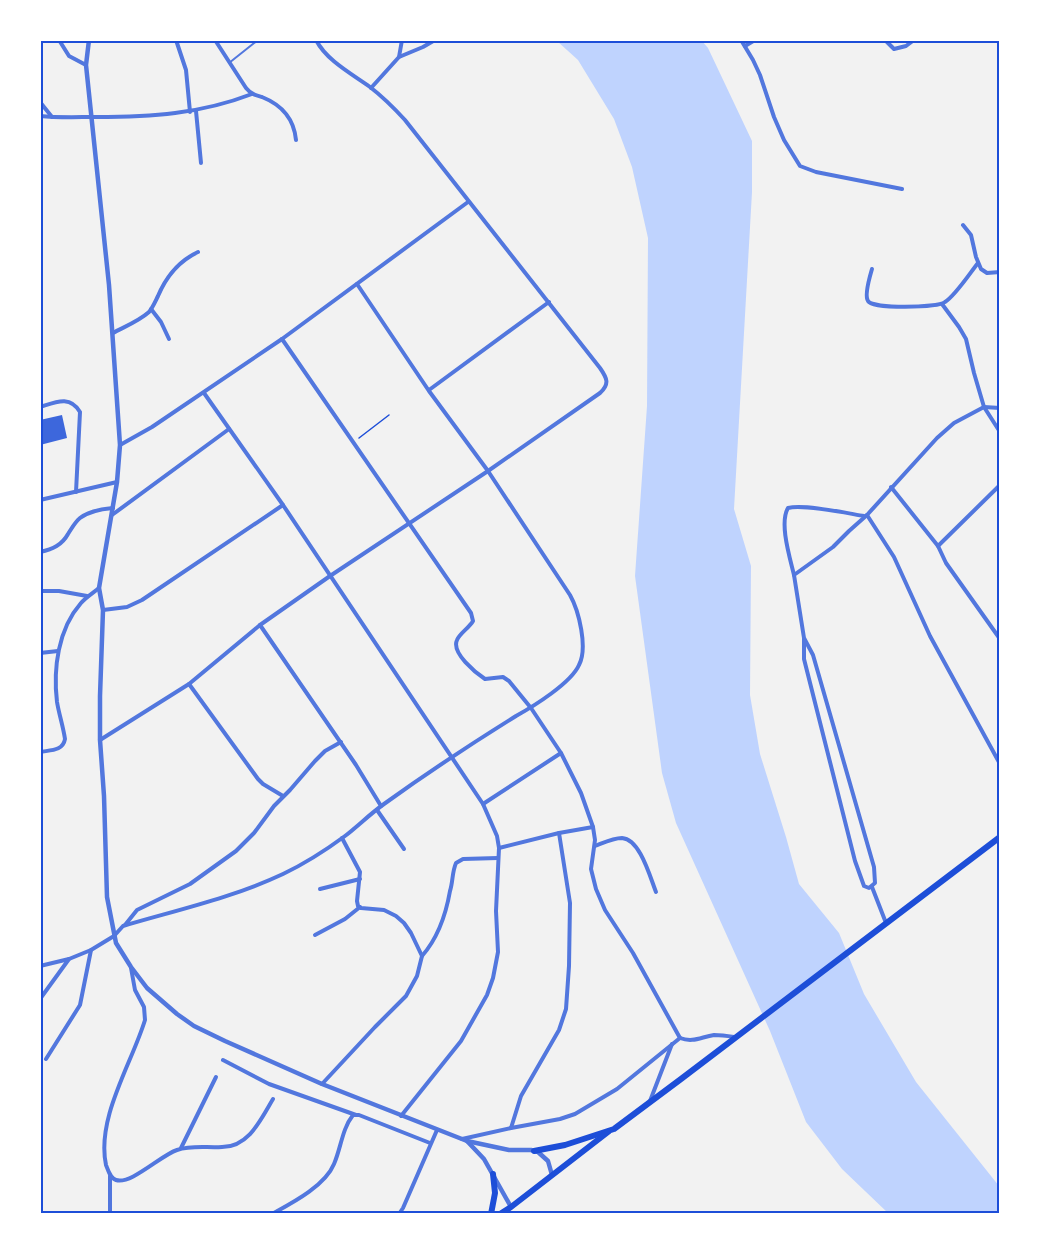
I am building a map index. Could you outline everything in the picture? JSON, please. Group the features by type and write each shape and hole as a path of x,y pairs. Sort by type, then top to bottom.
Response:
{"main road":[{"path":"500,1214 999,837"},
{"path":"534,1151 571,1144 614,1129"},
{"path":"490,1214 495,1193 493,1174"}],"street":[{"path":"59,40 72,58 86,65"},
{"path":"89,40 86,65 109,285 120,445 117,482 99,588 103,610 100,740 107,897 119,950 147,988 160,1001 194,1026 322,1084 437,1130 465,1140 509,1150 534,1151 546,1159 552,1174"},
{"path":"176,40 186,70 190,112"},
{"path":"215,40 240,80 252,94 274,103 289,116 295,130 296,140"},
{"path":"280,40 288,40"},
{"path":"100,740 189,684 260,625 488,471 606,386 605,375 600,368 405,120 372,88 333,60 316,40"},
{"path":"399,57 402,40"},
{"path":"372,88 399,57 435,40"},
{"path":"741,40 760,75 781,133 800,166 816,172 902,189"},
{"path":"745,46 755,40"},
{"path":"885,40 894,49 906,46 914,40"},
{"path":"40,117 136,117 190,112 252,94"},
{"path":"40,102 52,118"},
{"path":"196,111 201,163"},
{"path":"120,445 204,393 282,339 468,202"},
{"path":"963,225 971,235 978,263 984,272 999,272"},
{"path":"112,333 143,317 151,309 174,269 184,259 198,252"},
{"path":"872,269 866,297 868,303 883,306 937,306 954,293 978,263"},
{"path":"123,926 229,896 300,865 342,838 379,808 450,757 531,708 560,686 581,662 583,651 580,620 570,595 488,471 429,391 357,284"},
{"path":"429,391 549,302"},
{"path":"942,304 968,344 984,407 999,432"},
{"path":"151,309 161,322 169,339"},
{"path":"282,339 473,616 472,624 456,642 460,655 473,670 485,679 500,677 507,679 531,708 561,753 581,793 593,827 595,846 591,869 596,889 605,910 633,953 680,1038 695,1040 718,1035 737,1036"},
{"path":"204,393 283,505 483,804 497,836 499,848 496,905 498,952 493,978 487,995 461,1041 401,1116"},
{"path":"40,406 62,401 74,404 80,412 76,492"},
{"path":"794,575 833,547 866,516 937,438 954,423 984,407 999,408"},
{"path":"112,515 229,429"},
{"path":"40,500 117,482"},
{"path":"938,546 999,485"},
{"path":"891,487 938,546 946,563 999,639"},
{"path":"103,610 128,607 141,600 283,505"},
{"path":"40,552 60,545 80,518 102,509 113,508"},
{"path":"872,887 864,886 855,861 804,659 804,638 785,531 785,514 788,508 807,508 866,516 894,557 930,636 999,764"},
{"path":"40,752 60,748 64,744 56,694 58,651 71,618 79,605 99,588"},
{"path":"40,591 52,590 87,597"},
{"path":"260,625 340,742 404,849"},
{"path":"804,638 813,655 864,831 875,878 872,887"},
{"path":"40,653 58,651"},
{"path":"189,684 258,779 283,796"},
{"path":"40,966 69,959 91,950 114,936 136,910 190,884 236,851 315,761 325,751 340,742"},
{"path":"483,804 561,753"},
{"path":"499,848 593,827"},
{"path":"511,1128 521,1096 559,1030 566,1009 570,956 570,903 559,833"},
{"path":"342,838 359,868 357,901 360,907 384,910 404,922 422,956"},
{"path":"595,846 618,838 630,841 639,851 656,892"},
{"path":"322,1084 406,996 417,976 422,956 428,949 441,922 450,895 456,863 463,859 498,858"},
{"path":"320,889 360,879"},
{"path":"872,887 886,923"},
{"path":"315,935 360,907"},
{"path":"46,1059 80,1005 91,950"},
{"path":"40,999 69,959"},
{"path":"110,1214 110,1175 105,1158 108,1121 145,1020 144,1007 134,986 131,968"},
{"path":"465,1140 575,1114 617,1089 680,1038"},
{"path":"649,1102 673,1043"},
{"path":"223,1060 269,1084 430,1143"},
{"path":"181,1149 216,1077"},
{"path":"110,1175 118,1180 132,1176 165,1155 181,1149 224,1148 242,1142 254,1130 273,1099"},
{"path":"272,1214 296,1200 322,1180 334,1165 340,1142 351,1118 357,1115"},
{"path":"399,1214 437,1130"},
{"path":"465,1140 484,1159 511,1207"}],"lane":[{"path":"229,63 258,40"}],"path":[{"path":"353,443 389,415"}],"water":[{"path":"557,41 702,41 708,48 752,141 752,192 734,509 751,566 750,695 760,754 799,884 839,933 864,994 916,1082 999,1186 999,1213 888,1213 842,1169 806,1122 770,1031 676,823 662,773 635,576 647,406 648,238 632,167 614,119 578,60"}],"building":[{"path":"62,415 67,438 40,445 40,420"}]}
